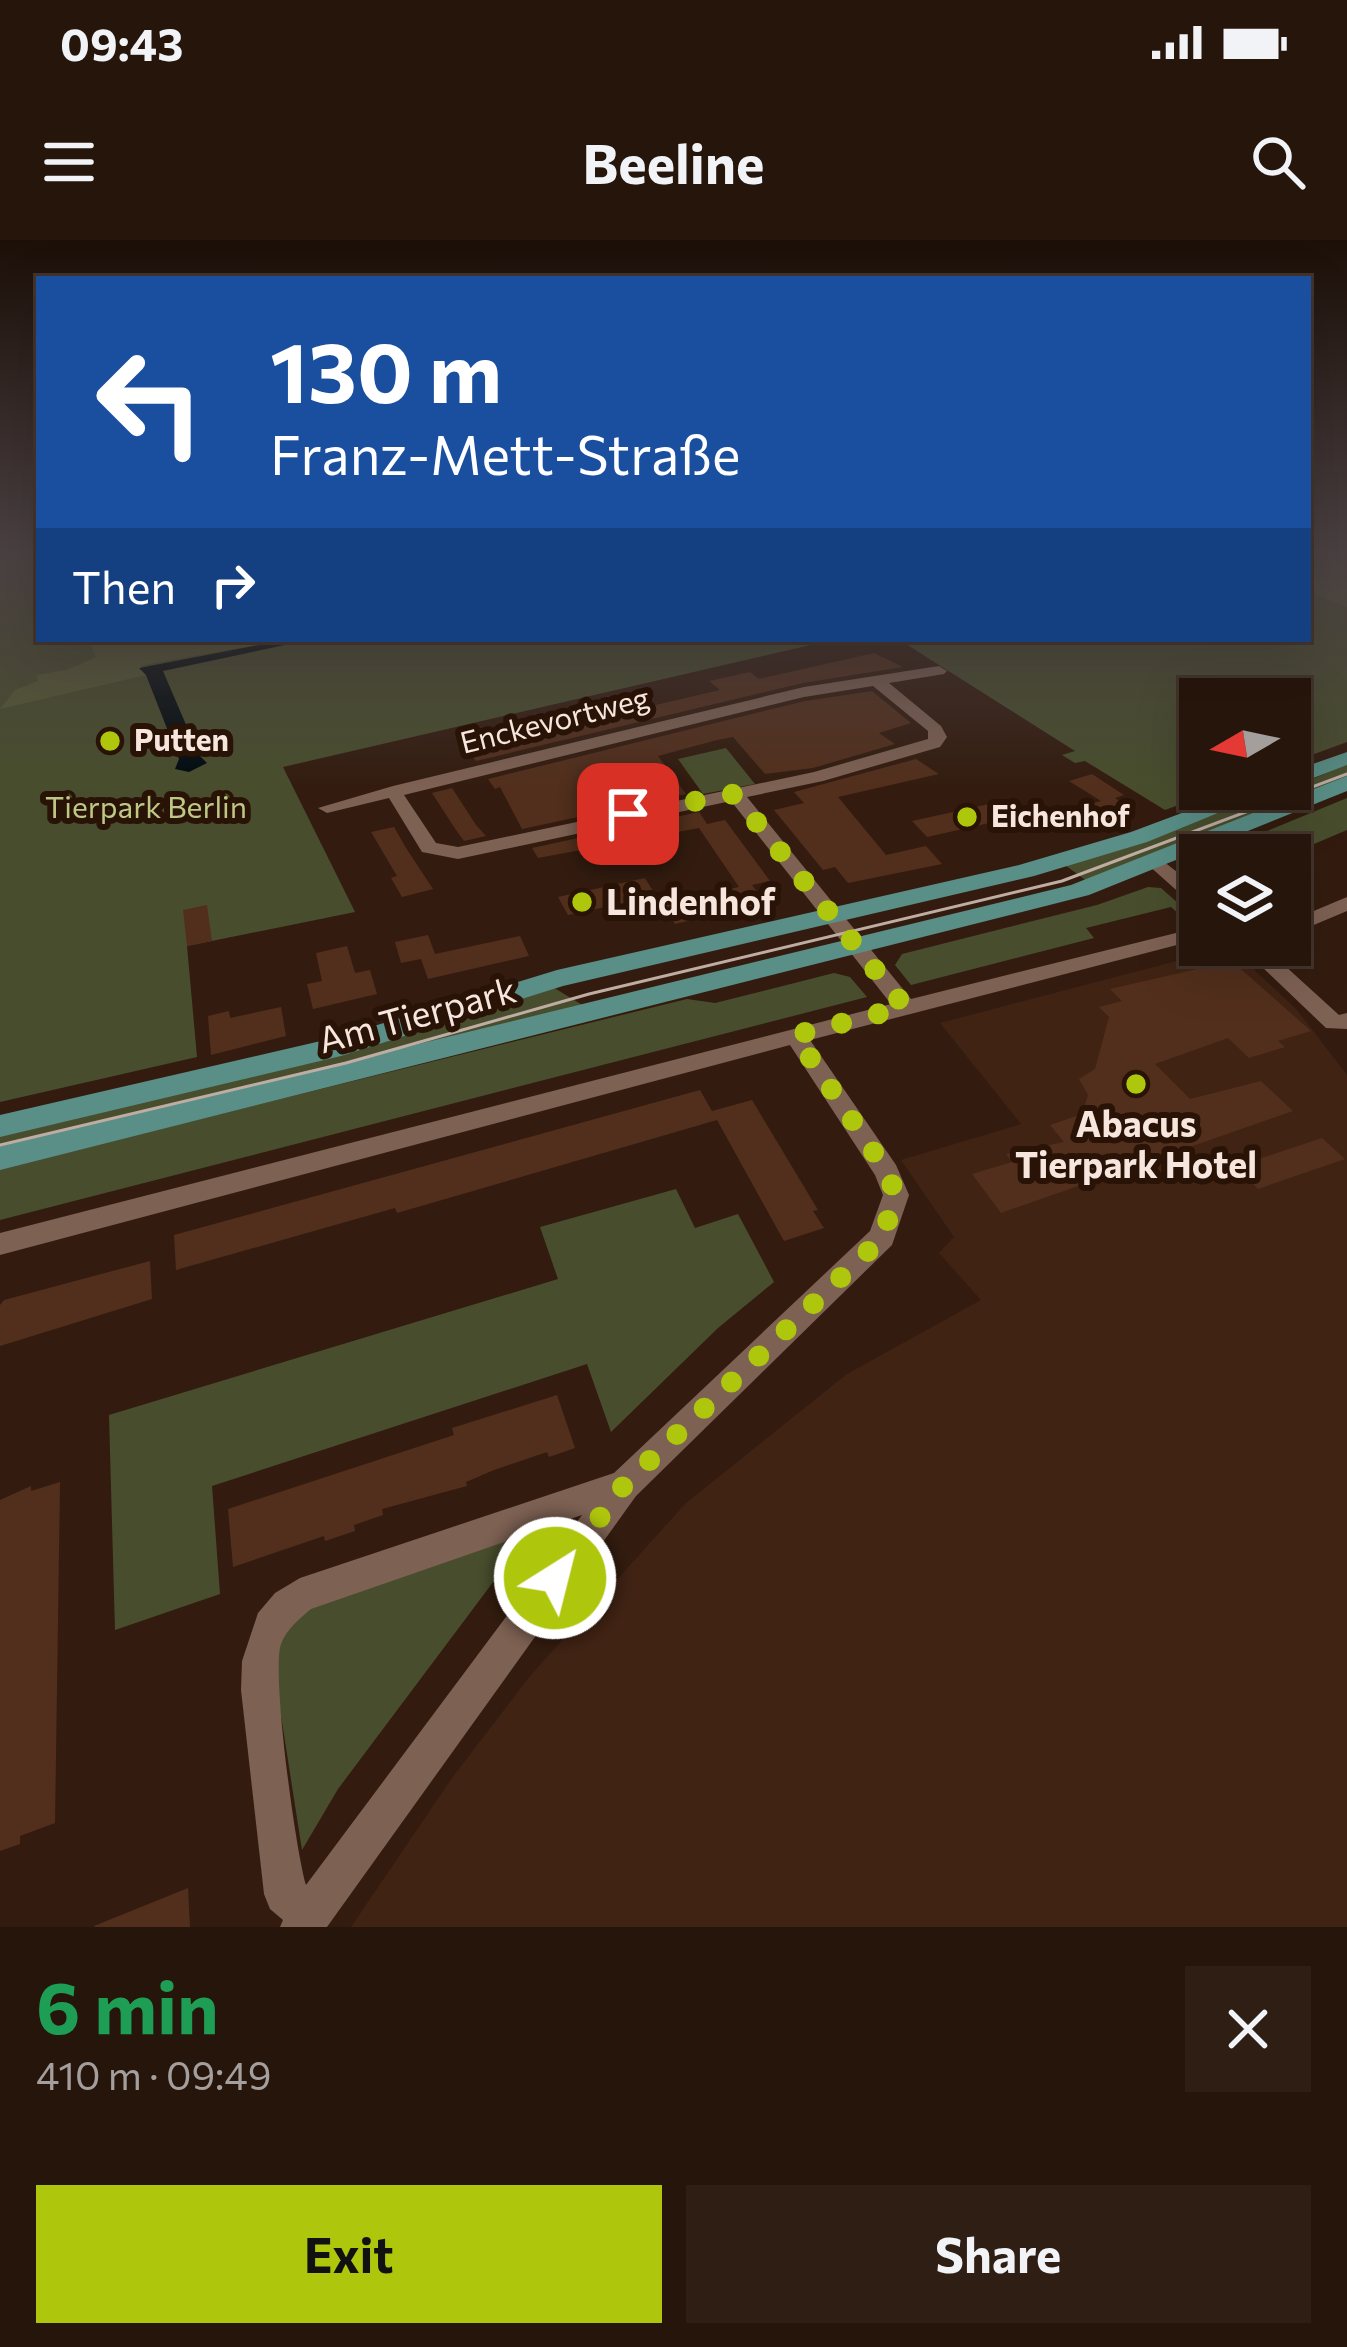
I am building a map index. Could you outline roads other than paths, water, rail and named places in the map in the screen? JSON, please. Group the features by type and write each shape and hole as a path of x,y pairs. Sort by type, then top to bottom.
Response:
{"main road":[{"path":"1311,772 1347,758"},
{"name":"Am Tierpark","path":"0,1158 1080,890 1347,784"},
{"name":"Am Tierpark","path":"0,1126 298,1057 528,986 1079,855 1206,810"}],"street":[{"name":"Enckevortweg","path":"327,808 804,692 939,671"},
{"path":"393,791 429,848 441,853 856,767 934,743 939,737 935,729 877,681"},
{"path":"734,794 905,1007"},
{"path":"1154,860 1179,882"},
{"path":"1311,919 1347,903"},
{"path":"0,1244 1179,938"},
{"path":"1273,966 1334,1023 1347,1022"},
{"path":"624,1485 300,1595 264,1631 258,1659 260,1690 285,1894 305,1921 624,1485 882,1238 896,1195 887,1172 795,1035"}],"tram line":[{"path":"0,1145 346,1063 589,994 1062,881 1347,774"}],"place":[{"name":"Putten","path":"110,741"},
{"name":"Eichenhof","path":"967,817"},
{"name":"Lindenhof","path":"582,902"},
{"name":"Abacus Tierpark Hotel","path":"1136,1084"}],"park label":[{"name":"Tierpark Berlin","path":"146,808"}]}
